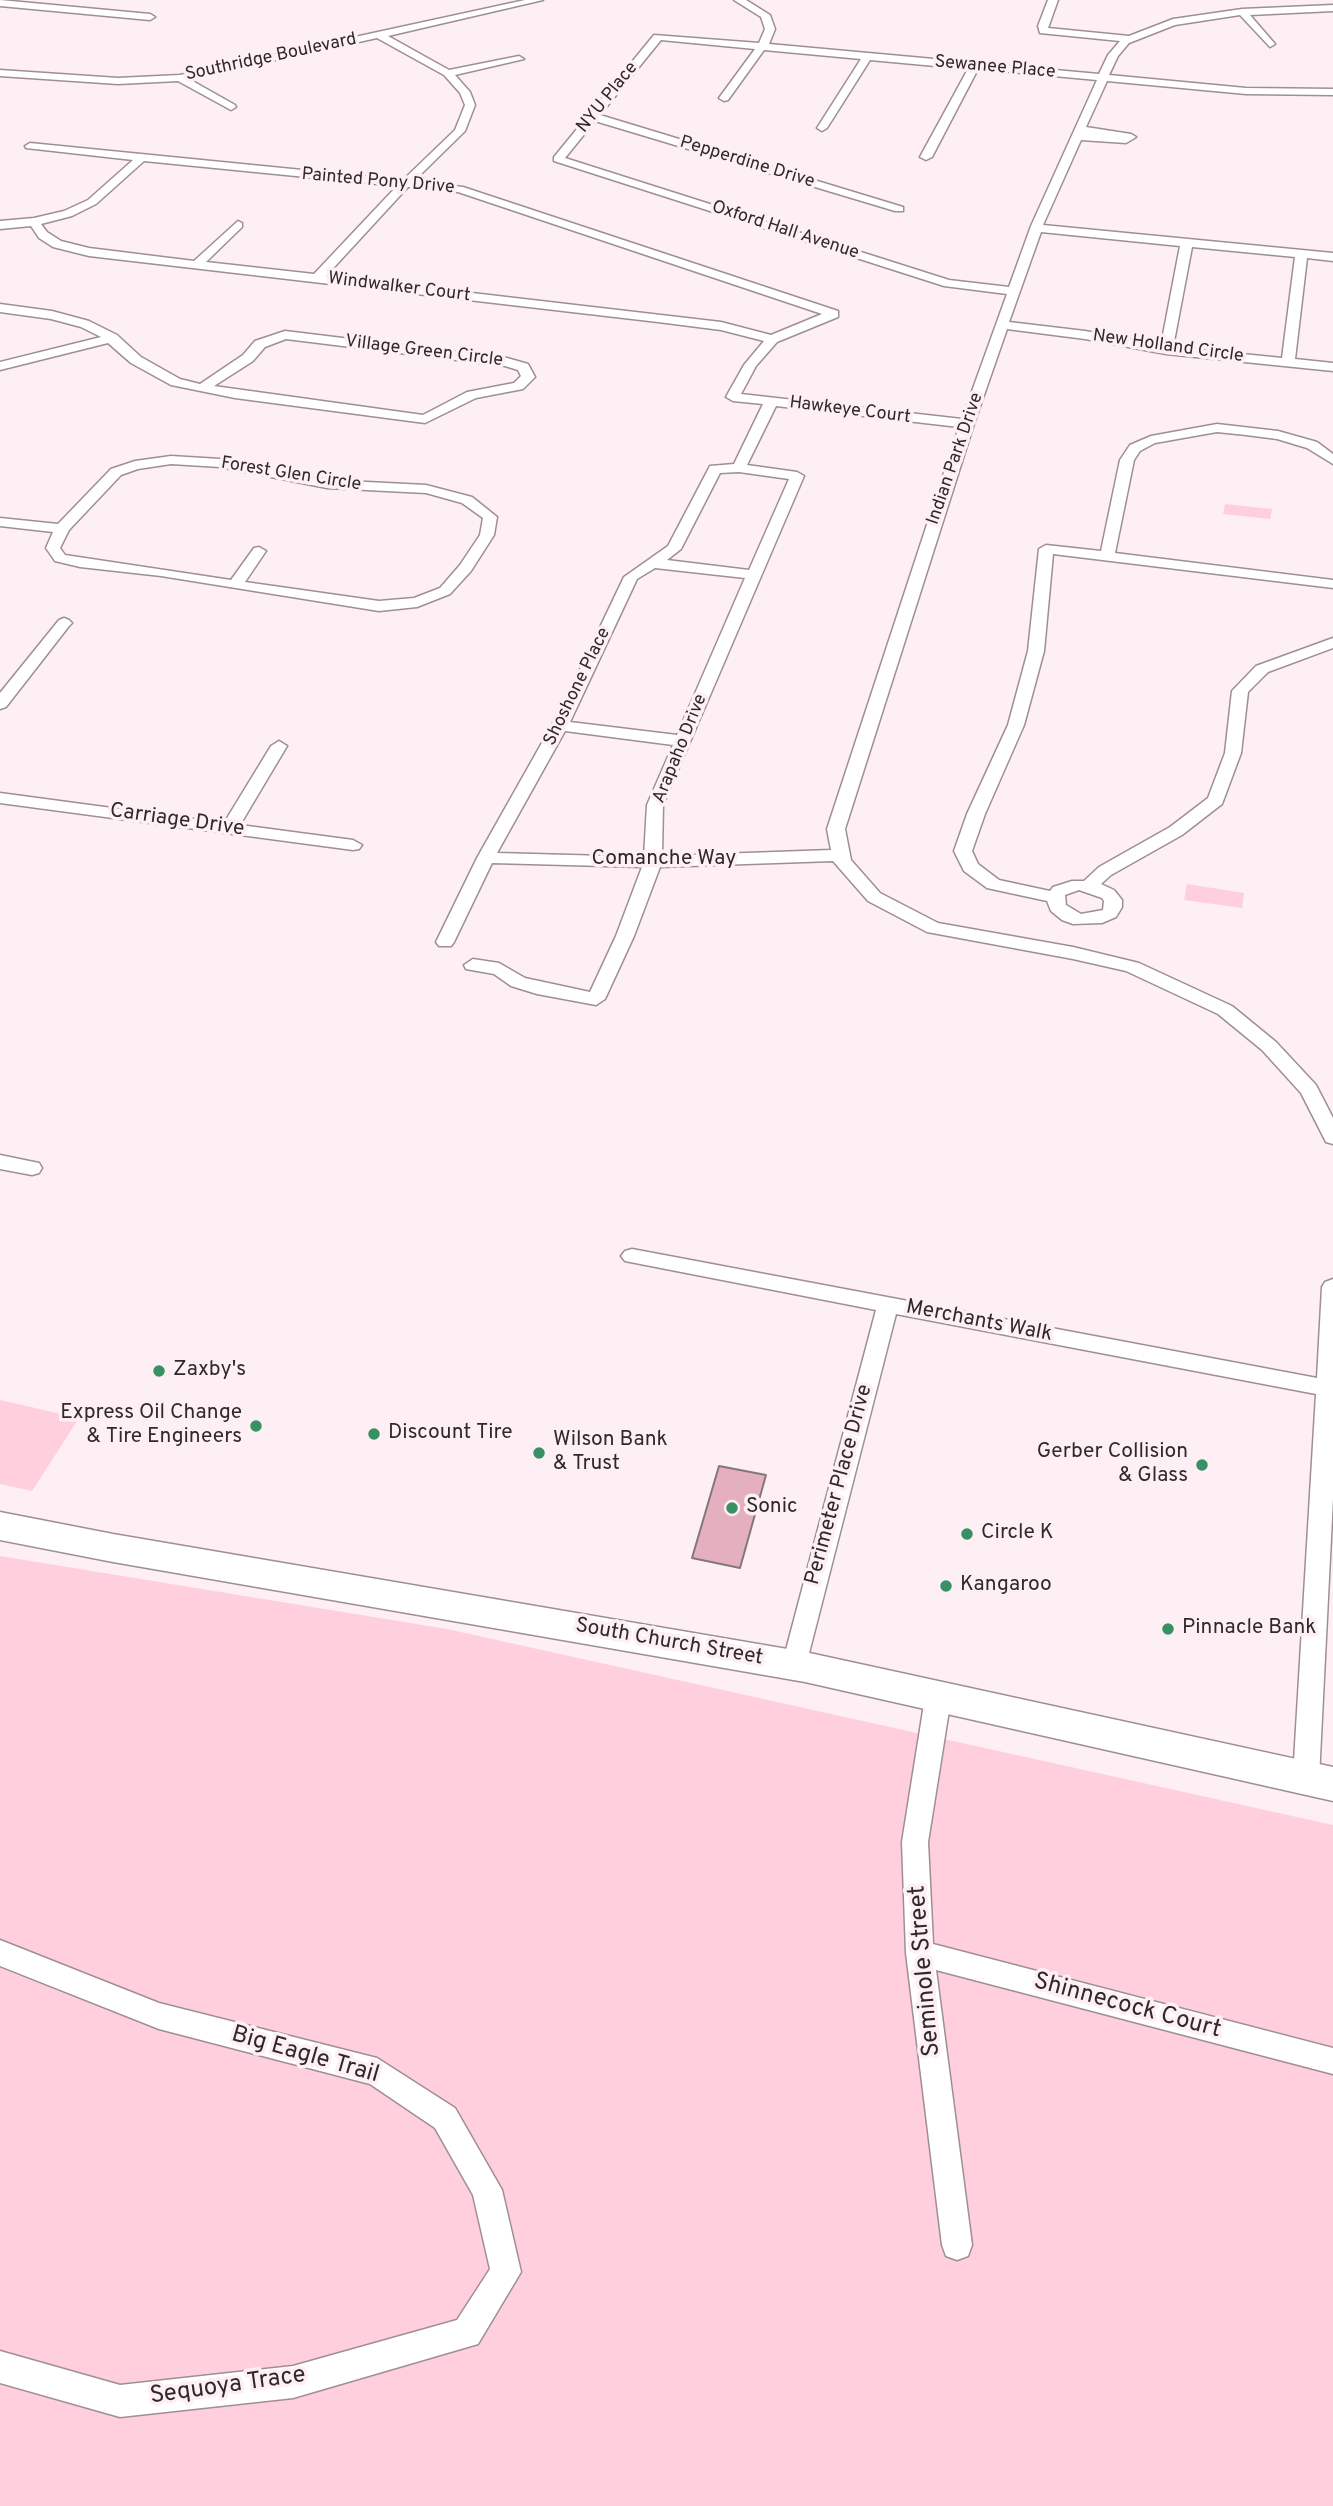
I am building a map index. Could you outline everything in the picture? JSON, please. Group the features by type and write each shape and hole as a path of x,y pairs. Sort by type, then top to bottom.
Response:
{"highway":[{"name":"South Church Street","path":"0,1527 793,1665 1320,1781"}],"street":[{"name":"Southridge Boulevard","path":"0,73 118,81 180,78 538,0"},
{"path":"723,98 762,46 771,29 765,15 739,0"},
{"path":"1053,0 1043,26 1044,31 1129,39 1173,22 1242,12 1333,8"},
{"path":"0,3 150,17"},
{"path":"1242,12 1270,44"},
{"path":"317,278 407,182 460,131 467,120 470,105 465,92 448,73 379,35"},
{"name":"Sewanee Place","path":"658,37 1246,91 1333,92"},
{"name":"NYU Place","path":"558,159 658,37"},
{"name":"Indian Park Drive","path":"841,855 835,829 967,424 1037,228 1113,55 1129,39"},
{"path":"821,128 867,57"},
{"path":"448,73 519,59"},
{"path":"926,157 975,66"},
{"path":"180,78 231,107"},
{"name":"Pepperdine Drive","path":"594,117 899,209"},
{"name":"Painted Pony Drive","path":"30,146 313,176 407,182 477,194 834,314 772,339"},
{"path":"0,225 34,222 68,214 92,202 139,159"},
{"name":"Oxford Hall Avenue","path":"558,159 948,283 1015,291"},
{"name":"Windwalker Court","path":"34,222 43,234 57,244 89,252 721,326 772,339"},
{"path":"197,264 238,225"},
{"path":"1037,228 1333,257"},
{"path":"1166,350 1186,243"},
{"path":"1288,362 1301,254"},
{"path":"0,309 52,315 85,324 113,338 136,360 160,374 176,382 202,388"},
{"name":"New Holland Circle","path":"1003,325 1085,335 1166,350 1333,367"},
{"name":"Village Green Circle","path":"285,335 507,362 523,367 528,377 517,386 472,395 425,419 202,388 248,358 260,344 285,335"},
{"path":"0,366 113,338"},
{"name":"Hawkeye Court","path":"772,339 750,365 733,397 967,424"},
{"path":"739,468 771,402"},
{"path":"1107,556 1128,460 1135,448 1151,440 1217,428 1246,430 1278,435 1312,445 1333,460"},
{"name":"Forest Glen Circle","path":"171,460 220,463 327,484 426,489 467,500 490,517 487,535 466,568 444,591 417,602 379,606 235,585 161,572 80,563 60,558 53,548 62,529 116,472 135,465 171,460"},
{"name":"Shoshone Place","path":"445,942 486,858 561,726 631,577 674,549 715,469 739,468"},
{"name":"Arapaho Drive","path":"473,965 499,969 518,982 544,990 596,999 625,936 653,862 655,805 797,475 739,468"},
{"path":"0,522 62,529"},
{"path":"1055,897 993,884 971,867 963,851 976,814 1016,725 1033,664 1046,550 1333,584"},
{"path":"235,585 259,551"},
{"path":"653,562 754,575"},
{"path":"0,704 64,623"},
{"path":"1088,886 1105,871 1176,831 1216,800 1233,753 1240,691 1262,669 1333,643"},
{"path":"1294,657 1333,662"},
{"path":"561,726 683,741"},
{"path":"229,828 279,746"},
{"name":"Carriage Drive","path":"0,798 353,845"},
{"path":"841,855 842,861 874,897 933,929 1132,967 1225,1010 1269,1046 1309,1090 1332,1130"},
{"name":"Comanche Way","path":"486,858 653,862 841,855"},
{"path":"1088,886 1100,889 1113,900 1113,907 1110,914 1091,920 1068,916 1057,907 1055,897 1067,887 1088,886"},
{"path":"1059,951 1068,916"},
{"path":"1087,957 1091,920"},
{"path":"0,1162 32,1168"},
{"name":"Merchants Walk","path":"632,1256 1326,1388"},
{"path":"1320,1781 1326,1388 1333,1287"},
{"name":"Perimeter Place Drive","path":"793,1665 888,1304"},
{"name":"Seminole Street","path":"938,1698 915,1842 920,1953 957,2245"},
{"name":"Big Eagle Trail","path":"0,1953 159,2017 377,2072 445,2119 487,2190 506,2272"},
{"name":"Shinnecock Court","path":"920,1953 1333,2061"},
{"name":"Sequoya Trace","path":"0,2367 120,2401 293,2382 467,2333 506,2272"}],"shaded area":[{"path":"1225,504 1272,509 1270,519 1223,514"},
{"path":"1187,884 1244,893 1242,908 1184,900"},
{"path":"0,1400 79,1418 32,1491 0,1484"},
{"path":"0,1556 447,1629 1333,1825 1333,2506 0,2506"}],"building":[{"name":"Sonic","path":"719,1466 766,1475 740,1568 692,1558"}],"place":[{"name":"Zaxby's","path":"159,1371"},
{"name":"Express Oil Change & Tire Engineers","path":"256,1426"},
{"name":"Discount Tire","path":"374,1434"},
{"name":"Wilson Bank & Trust","path":"539,1453"},
{"name":"Gerber Collision & Glass","path":"1202,1465"},
{"name":"Sonic","path":"732,1508"},
{"name":"Circle K","path":"967,1534"},
{"name":"Kangaroo","path":"946,1586"},
{"name":"Pinnacle Bank","path":"1168,1629"}]}
